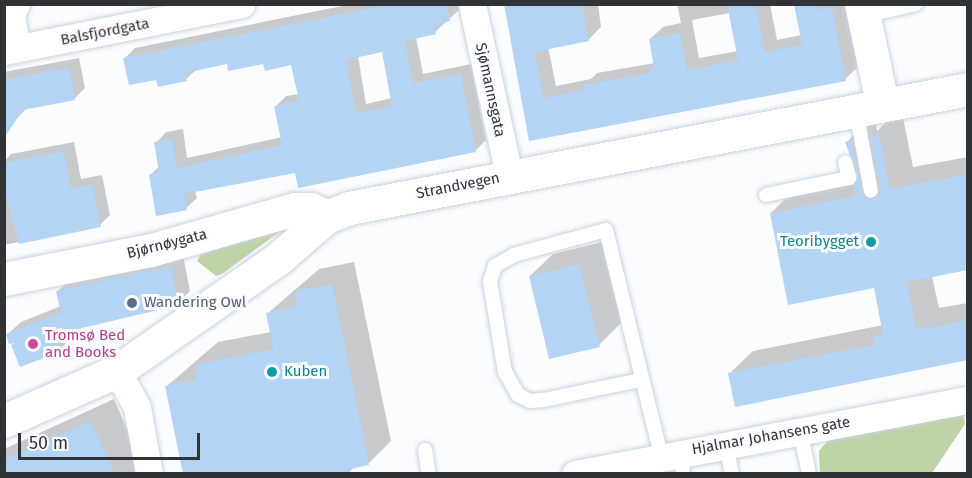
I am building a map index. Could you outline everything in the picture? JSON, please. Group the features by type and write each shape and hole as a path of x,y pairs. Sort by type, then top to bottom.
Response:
{"street":[{"name":"Balsfjordgata","path":"11,49 241,4"},
{"name":"Sjømannsgata","path":"472,4 509,176"},
{"path":"11,9 11,49"},
{"path":"862,10 869,106"},
{"name":"Strandvegen","path":"4,421 117,371 271,264 326,217 352,207 869,106 968,89"},
{"name":"Bjørnøygata","path":"4,279 194,238 295,209 311,209 326,217"},
{"path":"117,371 137,407 149,474"},
{"name":"Hjalmar Johansens gate","path":"575,474 675,461 726,444 968,400"}],"lane":[{"path":"862,10 916,4"},
{"path":"869,106 871,191"},
{"path":"766,195 849,178 845,162"},
{"path":"647,388 530,401 518,395 505,372 490,281 495,266 523,252 606,230 647,388 675,461"},
{"path":"800,430 809,474"},
{"path":"726,444 732,474"},
{"path":"424,450 429,474"}],"green space":[{"path":"280,227 282,230 222,274 216,276 197,261 200,255"},
{"path":"963,413 965,424 932,473 820,474 819,451 830,438"}],"building":[{"path":"392,4 447,4 450,21 434,25 436,34 405,41 413,83 461,74 476,152 298,188 295,173 184,194 187,210 156,216 149,175 159,172 154,142 172,139 177,168 282,145 274,106 299,101 291,65 265,71 263,64 228,71 227,64 185,73 187,81 158,87 156,80 129,85 123,58","holes":["382,52 392,106 356,113 346,60"]},
{"path":"504,4 582,4 589,41 534,52 544,98 584,90 583,85 651,73 650,68 654,67 649,39 680,33 687,70 738,60 727,4 755,4 765,52 802,45 794,4 814,4 815,10 832,7 846,81 529,141"},
{"path":"69,68 75,100 23,110 4,138 4,79"},
{"name":"Teoribygget","path":"879,135 890,189 968,174 968,270 907,282 916,330 968,320 968,360 735,407 728,373 874,345 873,337 883,335 874,288 788,305 770,213 855,196 853,186 858,176 845,142 852,140 862,193 867,199 876,198 880,189 870,137"},
{"path":"64,151 71,189 92,184 101,227 19,244 4,186 4,163"},
{"path":"579,264 600,347 549,359 529,276"},
{"path":"171,266 179,305 53,335 59,352 20,367 11,345 15,343 9,344 6,334 61,313 56,291"},
{"name":"Kuben","path":"332,284 369,465 327,474 183,474 165,386 197,379 194,365 273,349 266,313 298,306 295,291"},
{"path":"91,421 115,474 4,474 4,460"}],"place":[{"name":"Teoribygget","path":"871,242"},
{"name":"Wandering Owl","path":"132,303"},
{"name":"Tromsø Bed and Books","path":"33,344"},
{"name":"Kuben","path":"272,372"}]}
